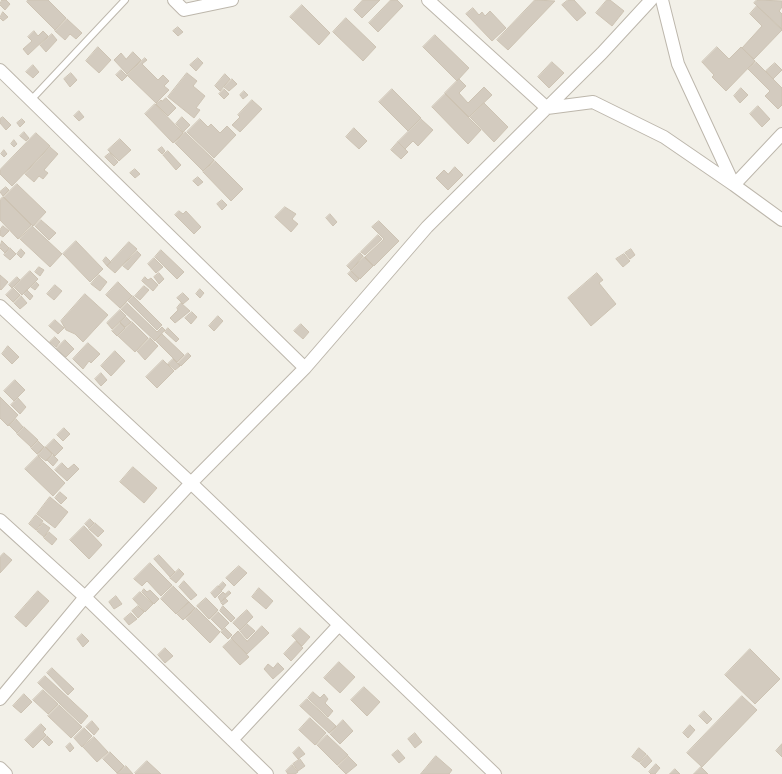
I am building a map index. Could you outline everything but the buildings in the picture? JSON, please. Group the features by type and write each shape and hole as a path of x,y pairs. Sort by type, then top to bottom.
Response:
{"street":[{"path":"174,0 184,10 232,0"},
{"path":"428,0 547,108 593,102 664,137 782,220"},
{"path":"0,699 85,597 191,483 305,368 427,227 602,53 650,0"},
{"path":"662,0 678,64 734,185"},
{"path":"0,70 305,368"},
{"path":"734,185 782,134"},
{"path":"0,306 191,483 495,774"},
{"path":"0,520 85,597 267,774"},
{"path":"232,740 339,625"},
{"path":"0,768 6,774"}],"lane":[{"path":"31,100 125,0"}]}
